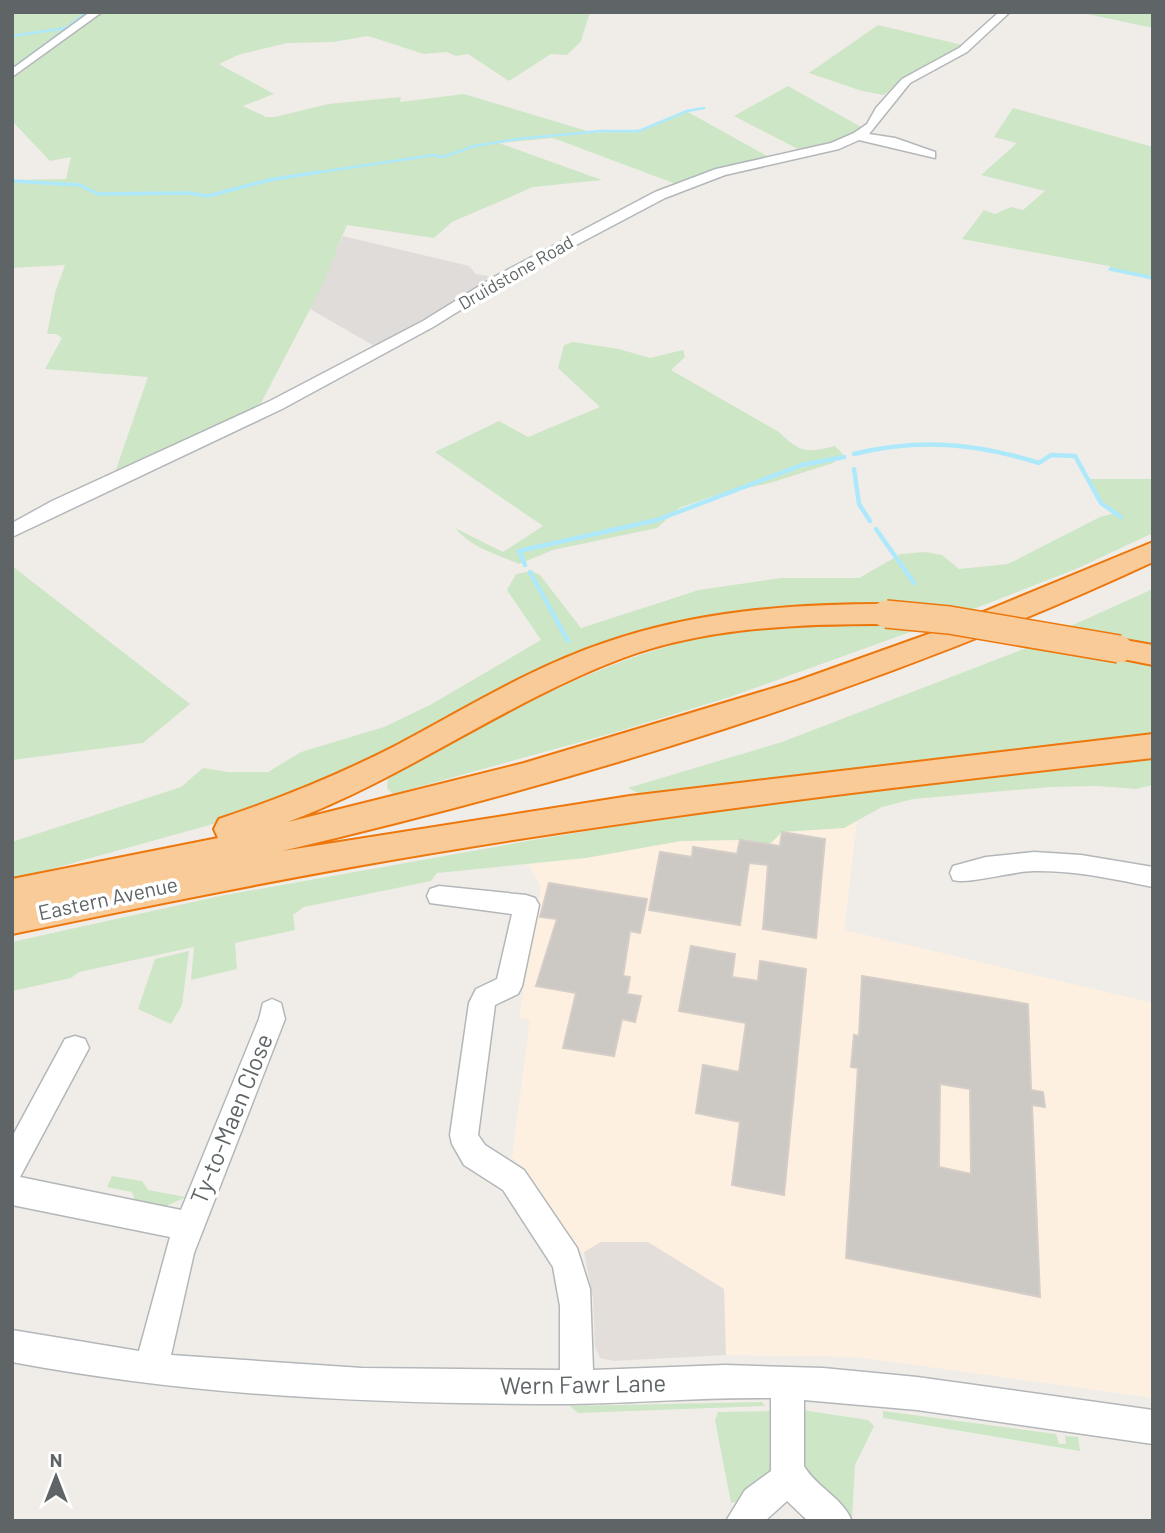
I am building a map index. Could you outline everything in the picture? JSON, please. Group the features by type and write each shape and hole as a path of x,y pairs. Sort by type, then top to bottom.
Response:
{"highway":[{"path":"18,901 399,809 647,740 809,688 914,650 1153,551"},
{"path":"204,879 485,810 627,769 828,705 1043,621 1153,573"},
{"path":"18,901 299,805 378,769 557,674 640,642 705,626 771,617 886,614 974,624 1153,655"},
{"name":"Eastern Avenue","path":"18,901 204,879 591,815 824,782 1153,746"}],"street":[{"path":"12,74 97,12"},
{"name":"Druidstone Road","path":"12,531 59,505 276,405 428,324 499,279 660,195 721,172 835,146 858,136 872,126 880,111 906,81 962,50 1005,12"},
{"path":"858,136 891,141 931,155"},
{"path":"962,873 1008,861 1033,859 1060,860 1153,877"},
{"path":"439,896 526,905 509,986 485,997 482,1003 464,1135 469,1152 477,1160 508,1174 566,1259 574,1292 577,1387"},
{"name":"Ty-to-Maen Close","path":"151,1370 188,1226 272,1019 272,1011"},
{"path":"12,1166 75,1048"},
{"name":"Ty-to-Maen Close","path":"12,1190 188,1226"},
{"name":"Wern Fawr Lane","path":"12,1346 151,1370 343,1385 577,1387 788,1382 888,1391 1153,1427"},
{"path":"788,1382 787,1469 790,1478 834,1521"},
{"path":"744,1521 757,1502 790,1478"}],"shaded area":[{"path":"343,236 469,266 476,274 494,277 376,347 310,309"},
{"path":"859,805 844,930 1153,1003 1153,1398 856,1357 726,1355 723,1289 601,1242 581,1254 529,1174 512,1157 530,1019 519,1018 541,887 527,862"},
{"path":"601,1242 648,1242 724,1289 726,1355 613,1361 600,1358 595,1347 593,1298 584,1252"}],"green space":[{"path":"12,12 93,12 12,69"},
{"path":"103,12 590,12 581,41 567,55 551,54 509,81 468,54 424,54 368,36 333,42 287,43 238,55 219,64 274,94 243,106 266,117 328,104 401,97 400,102 464,94 594,133 646,129 686,111 769,157 676,184 553,138 499,143 602,180 533,187 452,222 434,238 347,225 320,290 260,405 114,475 148,377 45,369 62,338 56,334 47,334 55,293 65,265 12,268 12,180 66,179 71,157 50,161 12,121 12,79"},
{"path":"1078,12 1153,12 1153,28"},
{"path":"878,25 962,45 960,49 901,81 884,95 862,91 809,73"},
{"path":"788,86 863,128 833,144 802,151 734,116"},
{"path":"1013,108 1153,147 1153,278 1110,269 1110,266 962,239 984,210 995,214 1011,207 1023,210 1045,191 981,175 1017,143 994,137"},
{"path":"573,342 619,349 650,358 683,350 685,357 671,370 779,432 799,448 817,450 835,446 843,454 833,463 770,483 719,494 679,508 657,528 553,550 519,564 477,546 455,528 503,552 543,526 435,452 499,421 528,437 600,407 558,368 564,345"},
{"path":"1088,479 1153,479 1153,533 1076,569 971,610 875,605 781,607 702,618 316,789 231,819 12,880 12,842 181,787 203,768 228,772 268,772 301,752 384,727 430,705 541,640 507,590 516,574 532,571 540,575 581,628 699,590 781,578 859,578 901,554 925,552 942,555 959,569 1008,564 1100,517 1115,513 1101,503"},
{"path":"12,566 190,704 143,743 12,760"},
{"path":"1153,589 1153,646 1066,628"},
{"path":"877,623 924,627 730,697 613,733 393,794 387,788 388,777 514,710 597,671 640,655 752,628"},
{"path":"1037,644 1153,662 1153,735 799,775 649,798 628,788 782,742"},
{"path":"1153,753 1153,785 1136,789 1051,787 913,799 882,807 844,828 782,832 770,844 740,840 681,841 586,858 437,873 431,881 304,907 293,915 295,930 235,943 237,969 191,980 194,947 79,972 71,978 12,991 12,942 220,896 753,804"},
{"path":"189,951 182,1005 171,1024 138,1009 155,959"},
{"path":"112,1176 142,1181 148,1190 186,1197 164,1207 135,1201 132,1192 107,1187"},
{"path":"762,1402 765,1406 578,1413 570,1406"},
{"path":"802,1410 868,1420 874,1426 855,1465 852,1518 847,1518 801,1467"},
{"path":"771,1411 774,1417 771,1472 736,1502 731,1503 715,1420 718,1412"},
{"path":"883,1411 1056,1434 1059,1444 1066,1444 1065,1436 1078,1437 1080,1451 883,1418"}],"building":[{"path":"782,832 825,839 816,938 763,929 768,865 749,863 740,925 649,910 660,852 692,857 693,847 737,854 740,840 780,846"},
{"path":"549,883 647,899 640,933 630,931 623,976 630,977 627,994 641,996 635,1022 622,1019 614,1056 563,1048 576,993 536,986 557,919 540,917"},
{"path":"691,946 735,954 732,977 758,981 760,961 806,969 784,1195 732,1185 740,1122 696,1113 703,1065 739,1072 746,1023 679,1011"},
{"path":"862,976 1028,1004 1031,1090 1043,1092 1045,1107 1032,1105 1040,1297 846,1258 858,1068 851,1067 854,1035 859,1036","holes":["940,1084 970,1089 971,1174 939,1167"]}],"waterway":[{"path":"12,36 66,28 87,12"},
{"path":"16,66 64,30"},
{"path":"307,174 434,155 443,157 474,146 518,139 601,131 639,131 687,111 704,108"},
{"path":"12,181 80,185 98,194 188,193 208,196 269,180 319,172"},
{"path":"1110,269 1153,278"},
{"path":"854,454 901,446 947,445 992,451 1039,463 1051,455 1075,456 1101,503 1121,517"},
{"path":"525,565 519,551 657,520 802,465 844,457"},
{"path":"854,469 859,504 870,521"},
{"path":"876,529 914,583"},
{"path":"530,572 568,641"}]}
